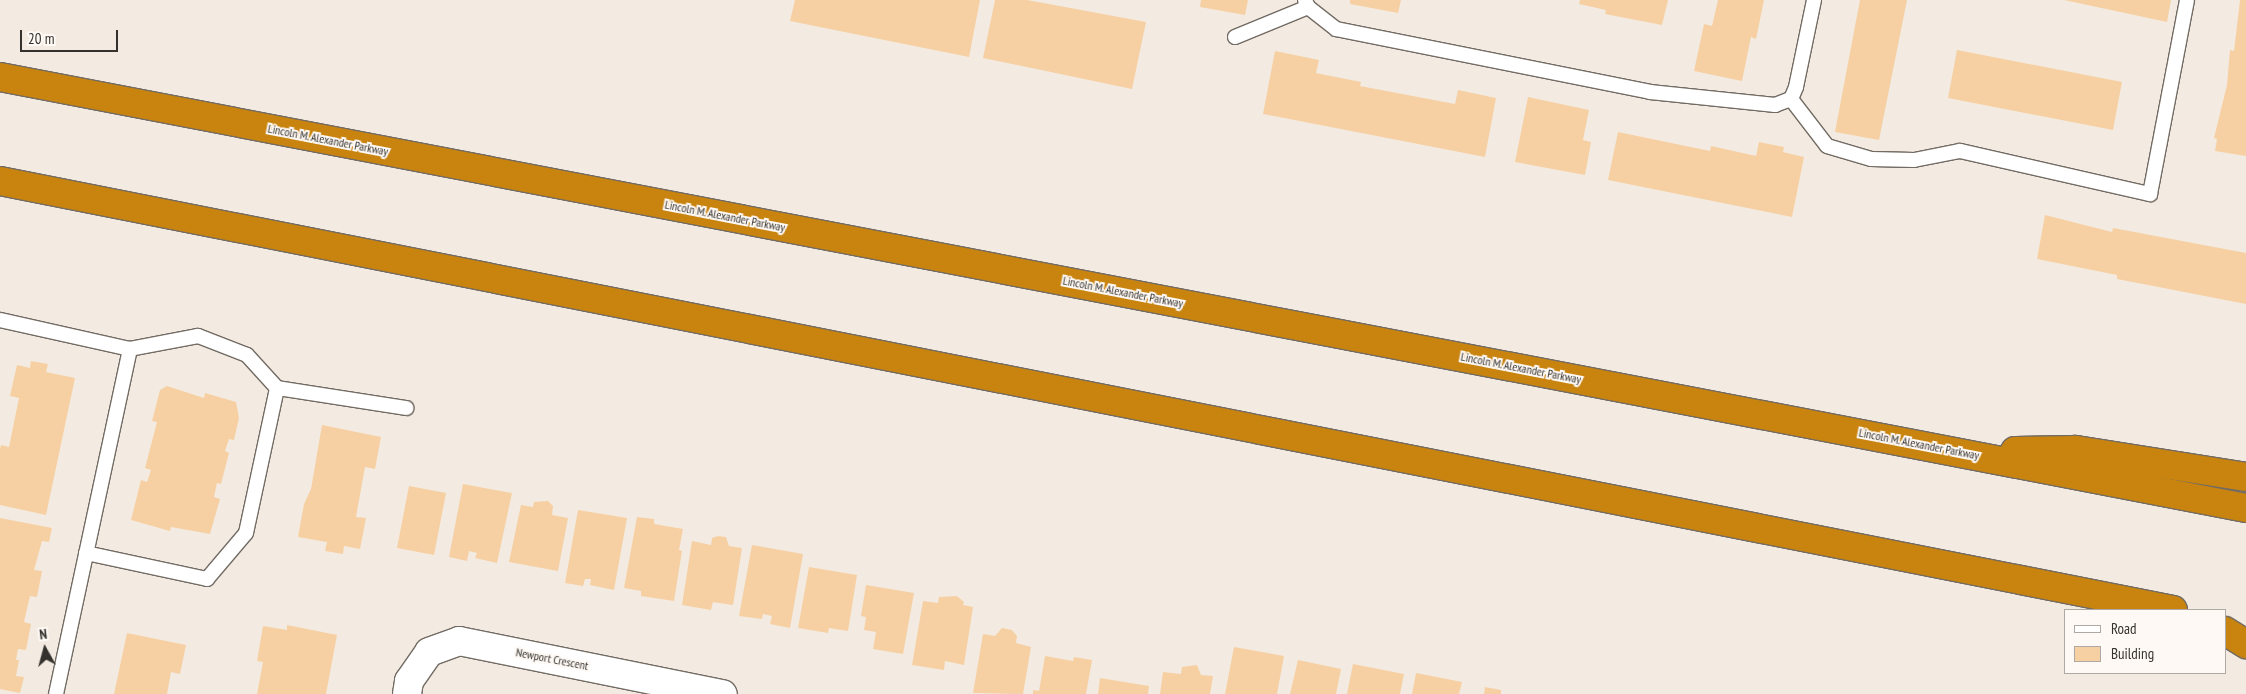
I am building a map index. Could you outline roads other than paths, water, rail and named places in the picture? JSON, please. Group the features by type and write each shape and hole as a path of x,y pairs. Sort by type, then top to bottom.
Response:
{"highway":[{"name":"Lincoln M. Alexander Parkway","path":"0,77 1965,452 2246,508"},
{"path":"0,181 2168,609"},
{"path":"1965,452 2076,450 2246,477"},
{"path":"2226,621 2246,626"},
{"path":"2226,632 2246,644"}],"street":[{"name":"Newport Crescent","path":"407,694 409,681 429,652 459,641 723,694"}],"lane":[{"path":"1235,37 1306,3 1336,29 1650,92 1775,105 1791,99 1796,87 1814,0"},
{"path":"1791,99 1827,146 1871,159 1914,160 1960,151 2150,194 2187,0"},
{"path":"0,320 130,349 198,336 247,355 277,388 406,408"},
{"path":"56,694 130,349"},
{"path":"86,553 207,579 246,533 277,388"}]}
